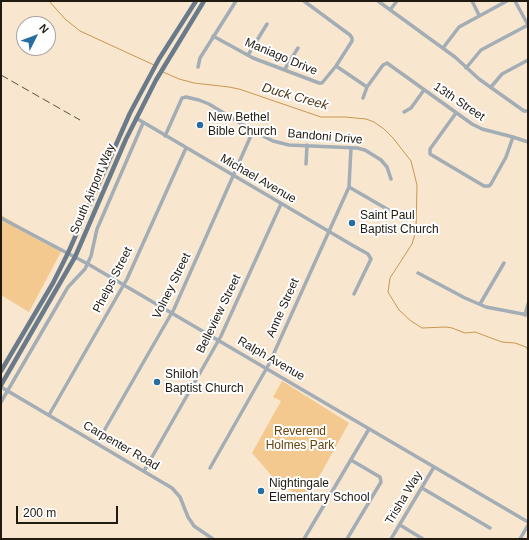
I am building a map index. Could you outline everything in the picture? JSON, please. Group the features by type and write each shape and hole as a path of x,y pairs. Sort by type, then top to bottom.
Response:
{"main road":[{"name":"South Airport Way","path":"1,371 53,283 68,253 130,113 158,61 196,1"},
{"name":"South Airport Way","path":"1,386 75,256 126,139 158,76 204,1"}],"street":[{"path":"198,67 200,58 236,1"},
{"path":"304,1 352,38 352,41 336,66 366,87 363,98"},
{"path":"378,1 455,57 466,68 491,87 527,112"},
{"path":"390,10 397,1"},
{"path":"472,1 479,16"},
{"path":"443,48 459,27 507,1"},
{"path":"466,68 481,50 528,25 515,1"},
{"path":"248,55 267,24"},
{"name":"Maniago Drive","path":"214,36 248,55 320,83 324,81 336,66"},
{"path":"285,69 298,48"},
{"path":"491,87 502,74 528,60"},
{"name":"13th Street","path":"366,87 383,65 387,63 456,113 482,129 513,136 528,142"},
{"path":"404,112 411,108 424,90"},
{"name":"Bandoni Drive","path":"165,136 182,98 186,96 200,100 265,138 289,145 365,150 381,160 387,167 391,179"},
{"path":"456,113 430,149 430,154 486,187 491,184 506,157 513,136"},
{"name":"Michael Avenue","path":"136,118 371,256 371,259 354,294"},
{"path":"1,402 68,286 88,264 97,229 143,123"},
{"name":"Volney Street","path":"97,443 172,313 253,131"},
{"path":"306,164 307,145"},
{"name":"Phelps Street","path":"49,415 124,285 186,148"},
{"name":"Anne Street","path":"210,468 266,369 349,187 351,148"},
{"path":"349,187 399,216 406,217"},
{"name":"Belleview Street","path":"144,471 219,340 281,204"},
{"name":"Ralph Avenue","path":"1,218 75,256 528,522"},
{"path":"480,304 504,263"},
{"path":"418,273 465,298 495,309 526,315 528,304"},
{"name":"Carpenter Road","path":"1,386 175,490 182,500 188,517 194,526 213,539"},
{"path":"304,539 369,429"},
{"path":"347,539 382,482 380,477 351,460"},
{"name":"Trisha Way","path":"391,539 434,467"},
{"path":"422,488 490,528"},
{"path":"400,525 423,539"},
{"path":"520,539 528,525"}],"green space":[{"path":"1,215 62,250 29,312 1,295"},
{"name":"Reverend Holmes Park","path":"282,381 349,423 306,500 277,482 252,453 281,401 273,397"}],"waterway":[{"name":"Duck Creek","path":"49,1 65,19 80,31 154,65"},
{"name":"Duck Creek","path":"163,72 179,79 194,83 239,89 321,117 366,119 374,122 384,129 411,161 417,185 416,231 412,244 390,278 388,292 399,310 411,321 422,328 446,327 465,333 475,332 502,342 515,343 526,347 528,351"}],"railway":[{"path":"1,75 80,120"}],"place":[{"name":"New Bethel Bible Church","path":"200,125"},
{"name":"Saint Paul Baptist Church","path":"352,223"},
{"name":"Shiloh Baptist Church","path":"157,382"},
{"name":"Nightingale Elementary School","path":"261,491"}]}
